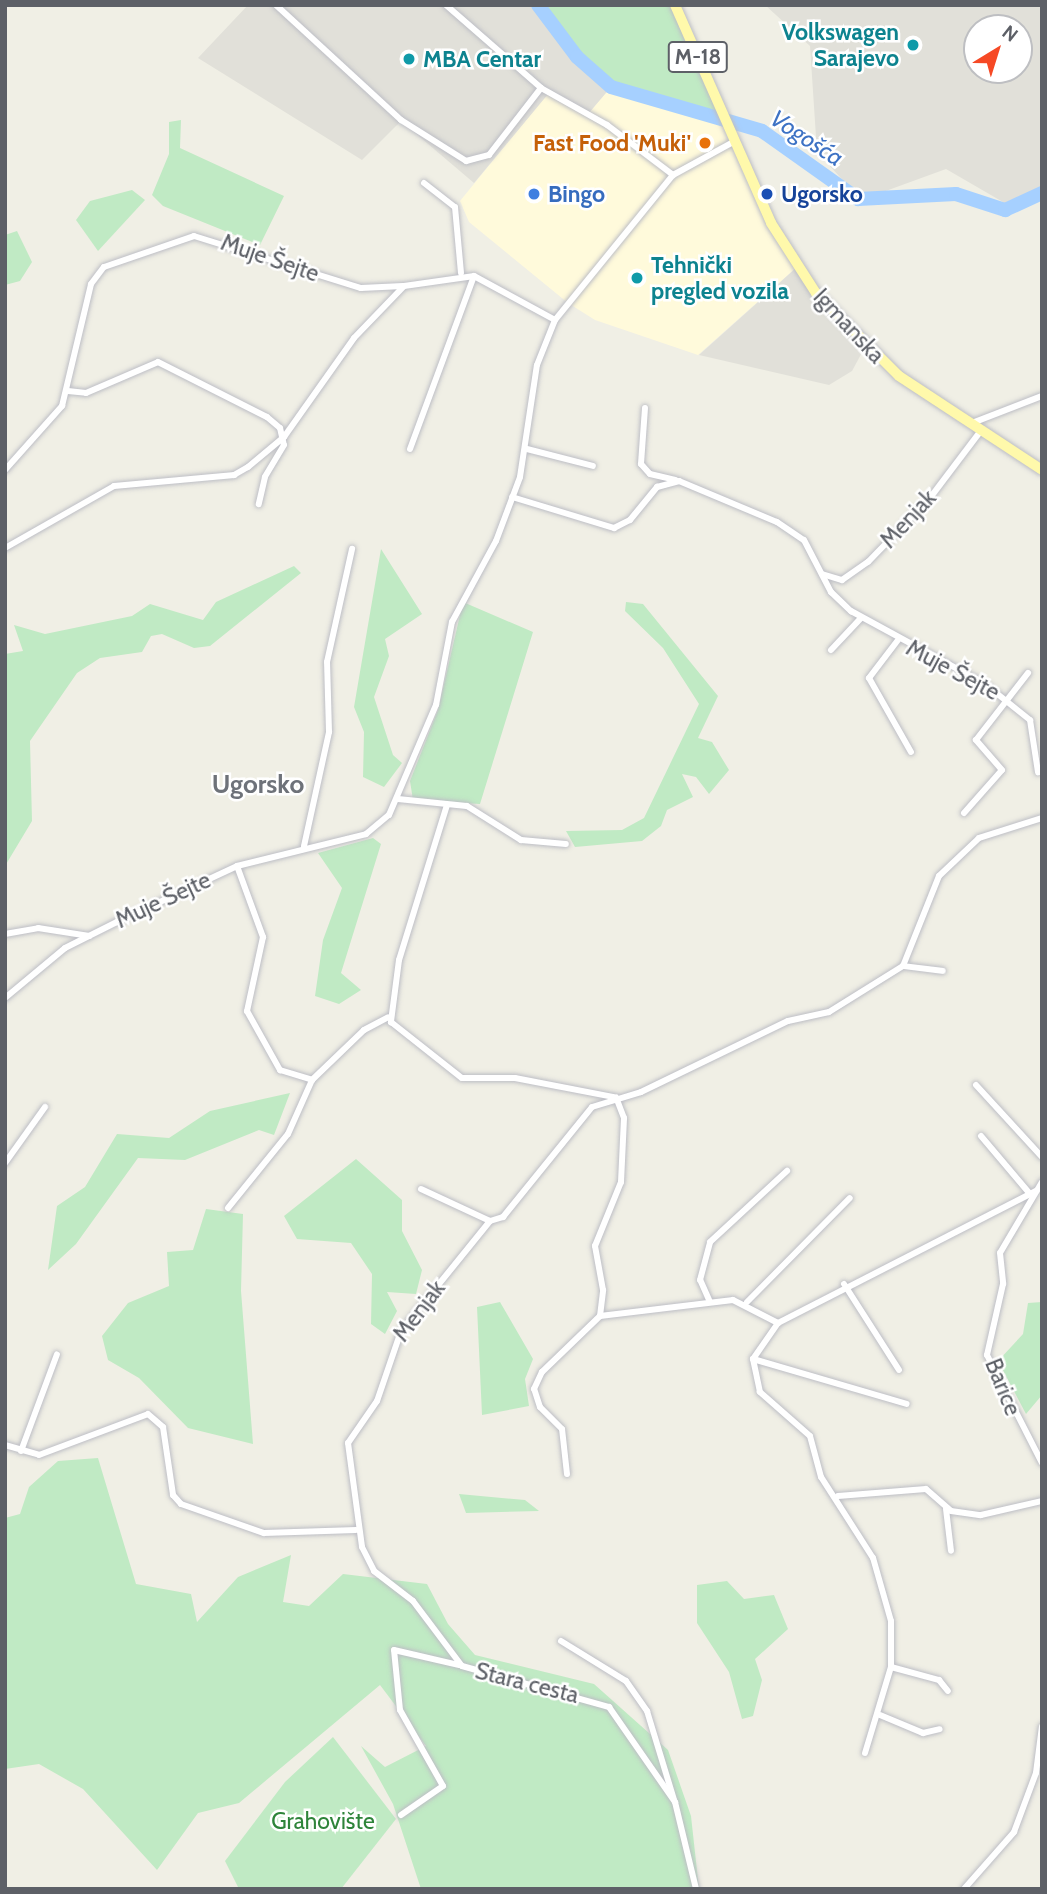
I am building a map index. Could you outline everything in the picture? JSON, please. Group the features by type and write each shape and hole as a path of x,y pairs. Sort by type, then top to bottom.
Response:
{"main road":[{"name":"Igmanska","path":"676,5 735,141 789,255 833,314 891,369 968,425 1042,470"}],"street":[{"path":"276,5 401,120 466,161 489,155 541,88"},
{"path":"446,5 541,88 607,125 673,175"},
{"name":"Muje Šejte","path":"5,998 38,967 89,936 237,866 304,846 366,834 398,799 436,705 452,622 512,497 527,449 537,365 555,320 673,175 735,141"},
{"path":"424,183 455,207 461,273"},
{"name":"Muje Šejte","path":"5,470 68,391 95,274 178,241 216,238 284,268 361,288 404,286 461,273 474,276 555,320"},
{"path":"410,449 474,276"},
{"path":"260,504 284,437 360,330 404,286"},
{"path":"68,391 86,393 158,362 268,417 284,437"},
{"path":"968,425 1042,396"},
{"name":"Muje Šejte","path":"645,408 644,470 710,489 793,531 812,551 820,573 861,618 1008,700 1030,720 1038,772"},
{"name":"Menjak","path":"820,573 842,580 868,562 930,498 980,432"},
{"path":"5,548 114,486 234,475 284,437"},
{"path":"527,449 593,466"},
{"path":"512,497 614,528 631,520 657,487 677,481"},
{"path":"304,846 329,732 327,662 352,549"},
{"path":"831,650 861,618"},
{"name":"Muje Šejte","path":"898,640 869,678 911,751"},
{"name":"Muje Šejte","path":"964,813 1002,770 975,746 1028,673"},
{"path":"398,799 467,806 521,840 566,844"},
{"path":"229,1208 288,1134 312,1080 349,1042 388,1017 447,805"},
{"path":"943,971 903,965 939,876 979,838 1042,818"},
{"name":"Muje Šejte","path":"237,866 261,924 247,1011 280,1070 312,1080"},
{"name":"Muje Šejte","path":"5,934 38,928 89,936"},
{"name":"Menjak","path":"356,1530 348,1443 377,1401 401,1331 490,1221 503,1217 586,1114 616,1097 641,1092 788,1021 829,1012 903,965"},
{"name":"Menjak","path":"388,1017 462,1078 515,1078 616,1097"},
{"path":"976,1085 1042,1157"},
{"path":"600,1316 603,1290 595,1246 621,1182 624,1118 616,1097"},
{"path":"5,1163 45,1107"},
{"path":"865,1753 880,1715 891,1667 891,1621 873,1558 838,1496 821,1476 810,1436 760,1392 753,1359 778,1323 844,1284 1033,1192 981,1136"},
{"path":"710,1302 700,1280 710,1242 787,1171"},
{"name":"Barice","path":"1042,1182 1033,1192 1000,1253 1003,1284 987,1354 1042,1463"},
{"path":"421,1189 490,1221"},
{"path":"747,1302 850,1198"},
{"path":"844,1284 899,1370"},
{"path":"567,1474 562,1429 540,1407 534,1389 542,1372 600,1316 710,1302 747,1302 778,1323"},
{"path":"21,1451 57,1354"},
{"path":"753,1359 907,1404"},
{"path":"5,1445 39,1455 148,1413 163,1427 173,1495 181,1504 264,1533 356,1530"},
{"path":"838,1496 926,1489 946,1508 981,1515 1042,1501"},
{"path":"946,1508 950,1551"},
{"name":"Stara cesta","path":"356,1530 374,1570 413,1601 462,1666 609,1707 675,1802"},
{"name":"Stara cesta","path":"561,1641 626,1681 647,1711 675,1802 696,1889"},
{"path":"401,1815 443,1786 400,1710 394,1650 462,1666"},
{"path":"891,1667 939,1681 948,1691"},
{"path":"880,1715 923,1733 940,1729"},
{"path":"964,1889 1014,1832 1036,1773 1042,1726"}],"shaded area":[{"path":"248,5 538,5 577,57 611,87 588,114 549,93 474,183 401,121 362,160 198,58"},
{"path":"765,5 1042,5 1042,195 1015,209 946,169 861,200 817,152 810,46"},
{"path":"611,87 725,120 797,267 698,355 595,320 568,303 469,222 460,201 549,92 588,114"},
{"path":"797,267 865,347 852,371 829,385 699,355"}],"green space":[{"path":"538,5 675,5 725,120 611,87 577,57"},
{"path":"181,120 180,148 284,196 260,245 163,206 152,195 169,154 169,122"},
{"path":"132,190 145,200 98,251 76,220 90,201"},
{"path":"17,231 32,262 20,281 5,285 5,235"},
{"path":"381,549 422,614 385,639 389,656 374,697 393,755 402,763 384,787 363,777 364,732 354,707"},
{"path":"294,566 301,573 210,646 194,648 162,634 151,636 142,652 100,658 77,673 30,741 32,821 5,866 5,654 23,651 14,625 45,634 132,616 150,604 203,620 216,602"},
{"path":"463,602 533,632 480,804 413,800 410,781 438,710"},
{"path":"626,602 643,604 718,696 698,738 712,742 729,770 709,794 696,777 682,774 693,797 667,810 661,826 642,841 575,847 566,831 622,830 644,818 699,704 663,648 625,611"},
{"path":"373,838 381,844 341,973 361,990 339,1004 315,996 323,940 342,888 318,853"},
{"path":"290,1093 274,1135 259,1130 185,1160 138,1158 76,1244 48,1270 57,1206 85,1187 117,1134 169,1138 210,1111"},
{"path":"356,1159 402,1200 402,1231 422,1270 416,1294 387,1292 397,1311 385,1334 371,1324 372,1274 351,1243 297,1239 284,1216"},
{"path":"206,1209 243,1214 241,1291 253,1444 188,1428 139,1378 108,1360 102,1336 128,1303 169,1286 167,1252 193,1250"},
{"path":"500,1302 533,1359 525,1379 529,1406 482,1415 477,1307"},
{"path":"1042,1302 1042,1395 1026,1414 998,1361 1023,1334 1028,1303"},
{"path":"98,1458 136,1584 191,1594 197,1622 238,1577 291,1555 283,1602 309,1606 343,1574 427,1584 448,1624 475,1655 594,1684 668,1750 691,1816 699,1889 421,1889 393,1804 361,1746 385,1767 426,1746 380,1685 239,1803 198,1813 157,1870 83,1789 39,1764 5,1769 5,1518 20,1514 29,1487 58,1461"},
{"path":"459,1494 525,1500 539,1511 466,1513"},
{"path":"727,1581 744,1599 774,1595 788,1629 755,1659 762,1680 753,1716 742,1719 729,1672 697,1623 697,1585"},
{"name":"Grahovište","path":"333,1737 396,1819 341,1889 239,1889 225,1861 285,1782"}],"waterway":[{"name":"Vogošća","path":"538,5 577,57 611,87 762,131 858,199 956,194 1005,210 1042,193"}],"place":[{"name":"Volkswagen Sarajevo","path":"913,45"},
{"name":"MBA Centar","path":"409,59"},
{"name":"Fast Food 'Muki'","path":"705,143"},
{"name":"Bingo","path":"534,194"},
{"name":"Ugorsko","path":"767,194"},
{"name":"Tehnički pregled vozila","path":"637,278"}],"district":[{"name":"Ugorsko","path":"258,785"}]}
